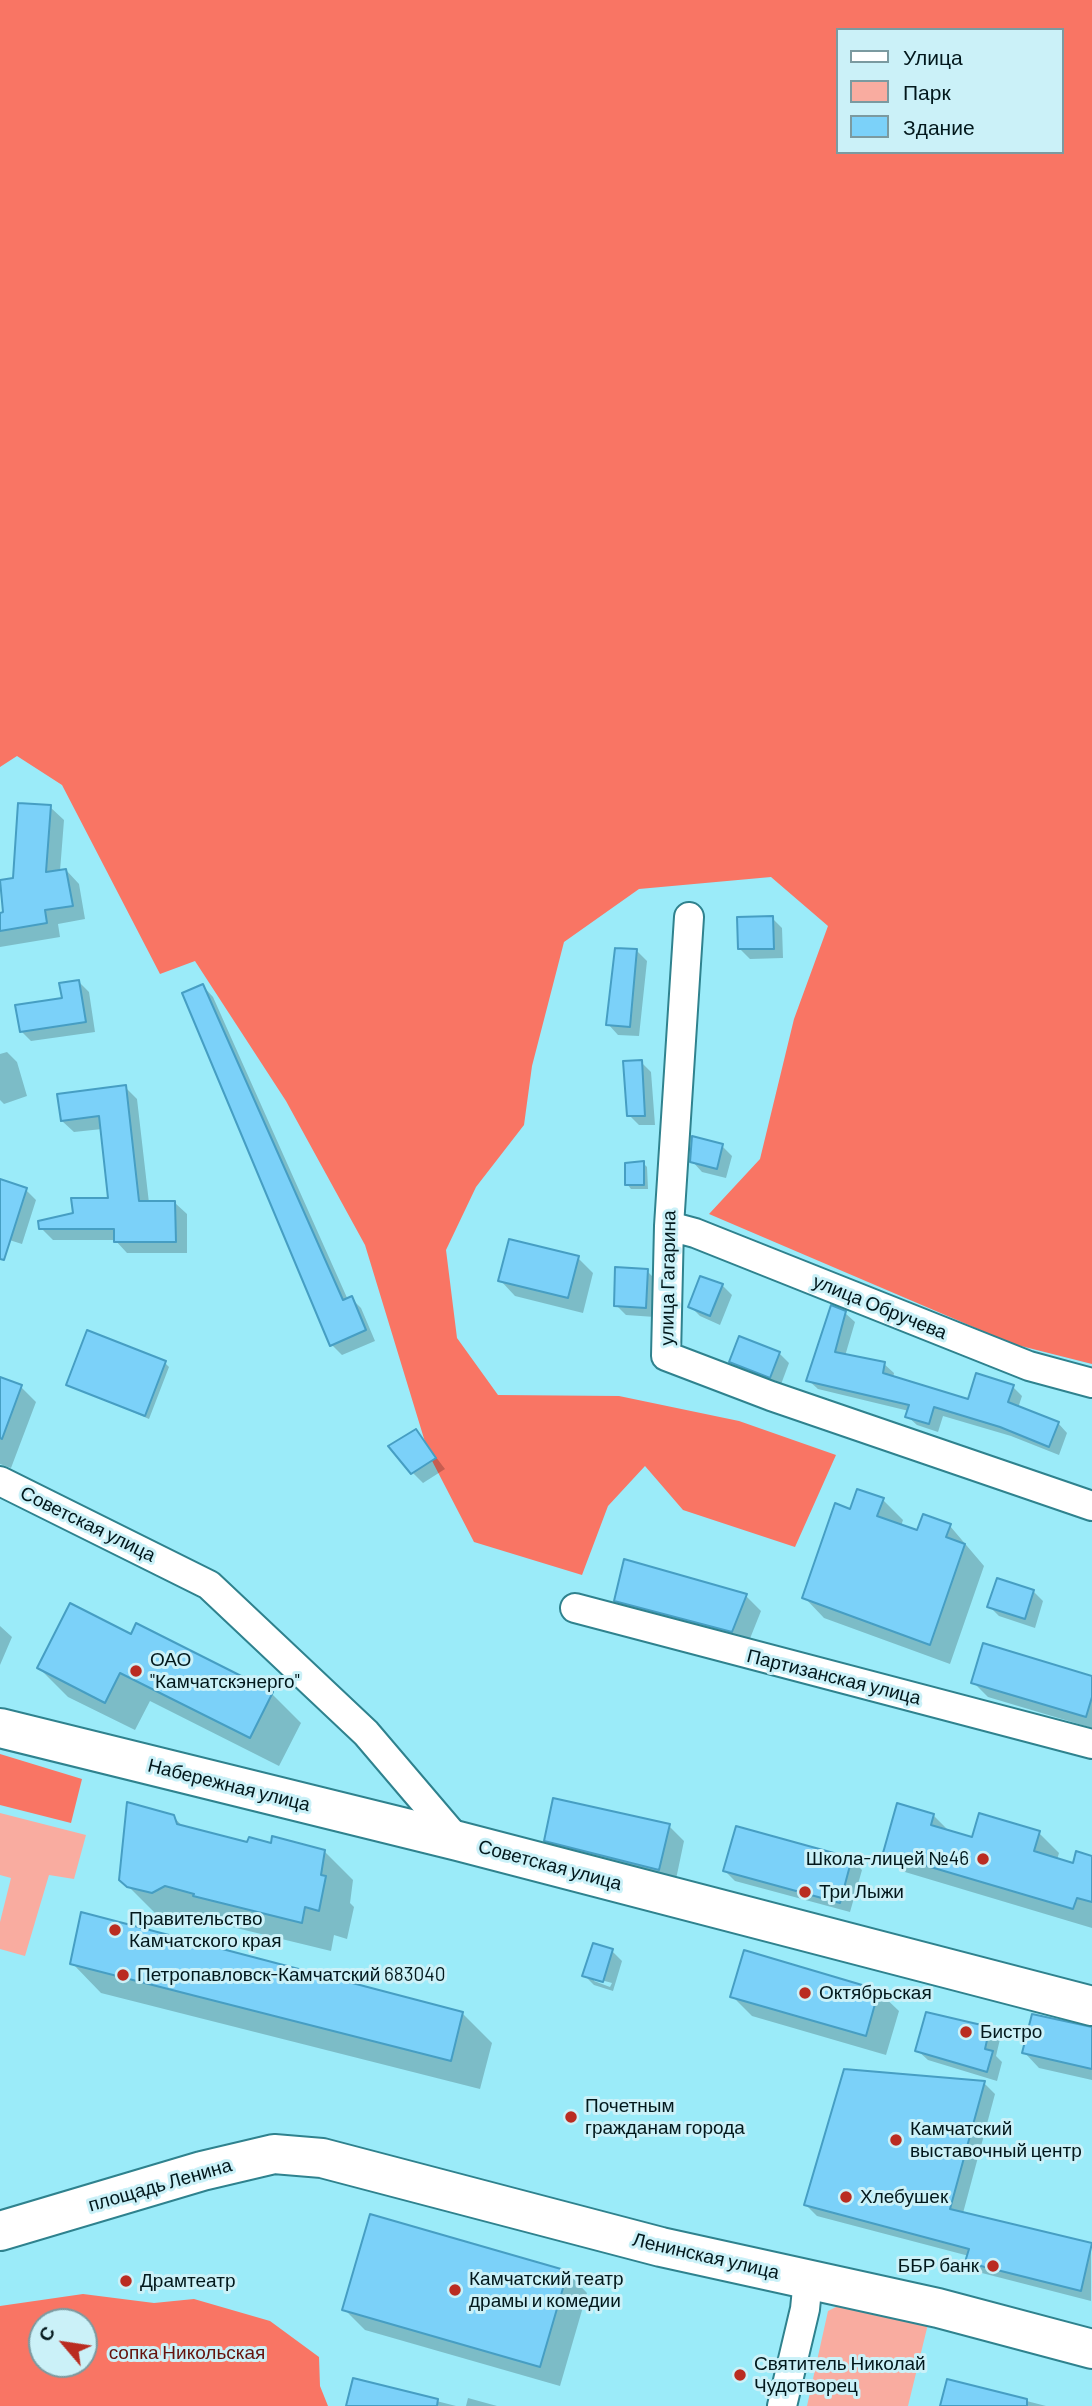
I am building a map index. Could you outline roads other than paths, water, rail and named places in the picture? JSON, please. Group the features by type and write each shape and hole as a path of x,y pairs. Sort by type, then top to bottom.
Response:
{"main road":[{"name":"Набережная улица","path":"0,1728 458,1841"},
{"name":"Советская улица","path":"458,1841 1092,2006"},
{"name":"площадь Ленина","path":"0,2231 202,2171 274,2154 322,2158"},
{"name":"Ленинская улица","path":"322,2158 661,2247 938,2308 1092,2349"}],"street":[{"name":"улица Гагарина","path":"689,918 669,1226 666,1356 771,1396 1092,1506"},
{"name":"улица Обручева","path":"669,1226 1028,1366 1092,1383"},
{"name":"Советская улица","path":"0,1481 209,1585 366,1733 458,1841"},
{"name":"Партизанская улица","path":"575,1608 1092,1744"},
{"path":"782,2406 804,2309 808,2278"}],"place":[{"name":"ОАО \"Камчатскэнерго\"","path":"136,1671"},
{"name":"Школа-лицей №46","path":"983,1859"},
{"name":"Три Лыжи","path":"805,1892"},
{"name":"Правительство Камчатского края","path":"115,1930"},
{"name":"Петропавловск-Камчатский 683040","path":"123,1975"},
{"name":"Октябрьская","path":"805,1993"},
{"name":"Бистро","path":"966,2032"},
{"name":"Почетным гражданам города","path":"571,2117"},
{"name":"Камчатский выставочный центр","path":"896,2140"},
{"name":"Хлебушек","path":"846,2197"},
{"name":"ББР банк","path":"993,2266"},
{"name":"Драмтеатр","path":"126,2281"},
{"name":"Камчатский театр драмы и комедии","path":"455,2290"},
{"name":"Святитель Николай Чудотворец","path":"740,2375"}],"park label":[{"name":"сопка Никольская","path":"187,2353"}]}
